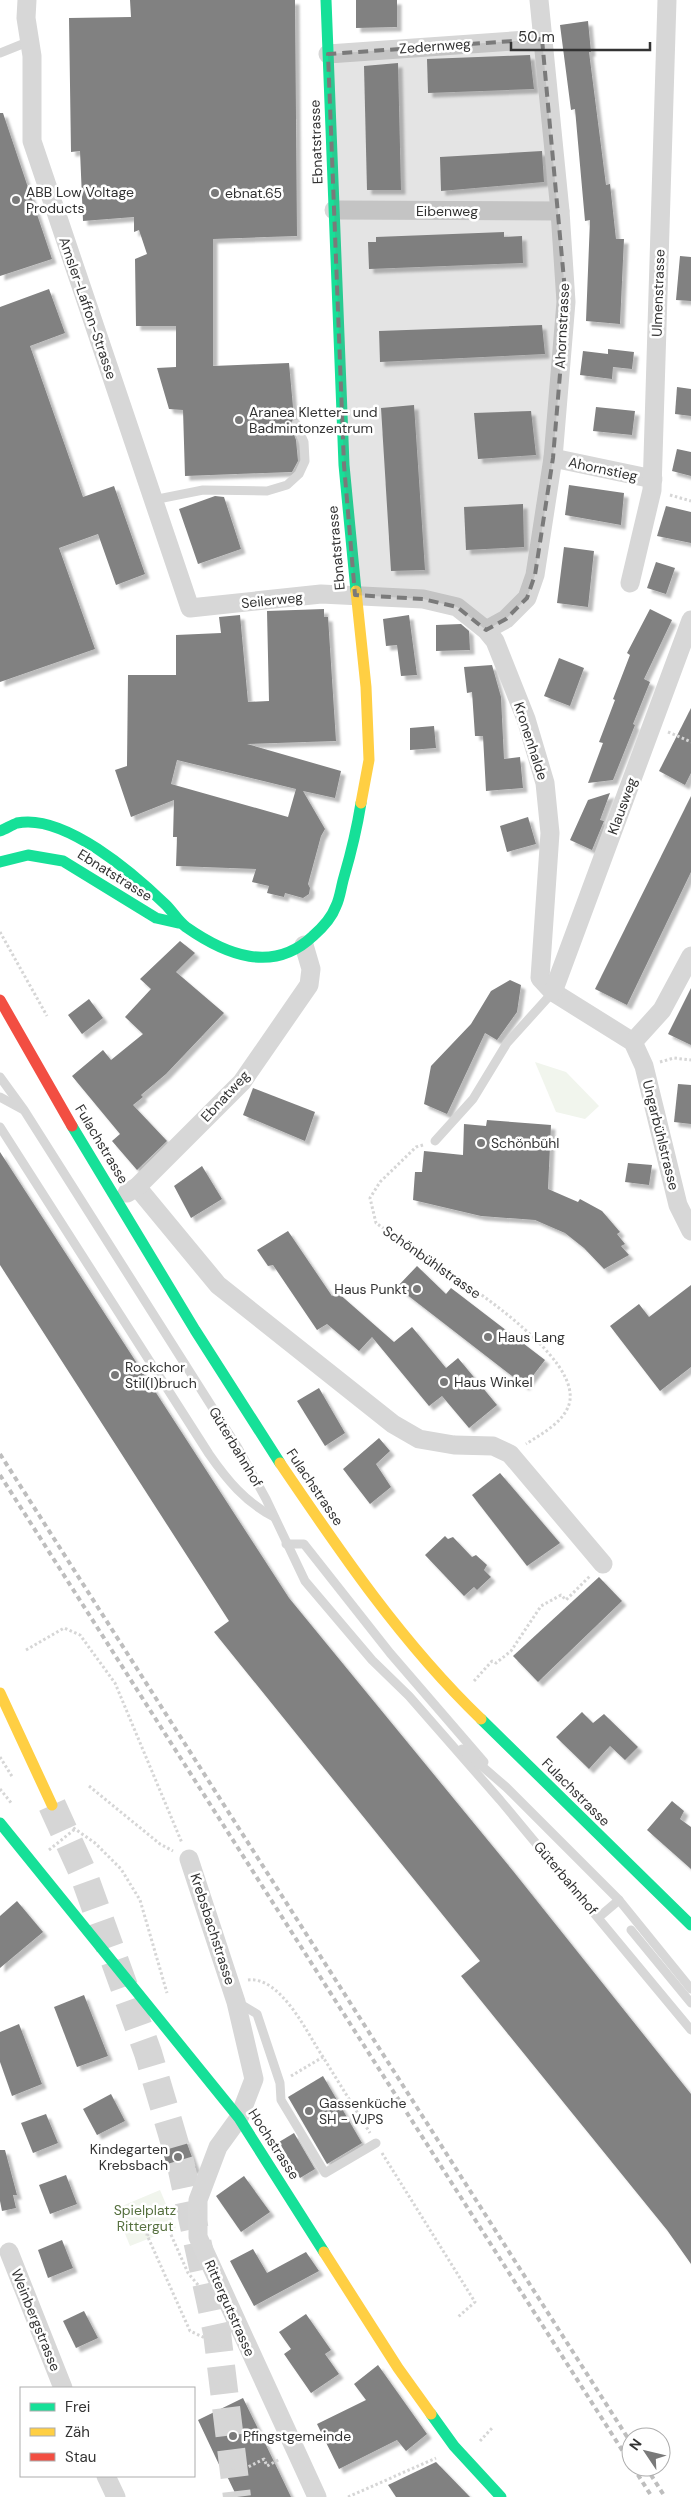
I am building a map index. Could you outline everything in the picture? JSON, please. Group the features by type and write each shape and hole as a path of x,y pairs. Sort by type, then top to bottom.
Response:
{"main road":[{"name":"Ebnatstrasse","path":"0,862 28,855 63,861 156,918 184,925 222,948 257,958 284,956 304,945 319,931 336,907 357,830 370,760 366,688 355,595 344,465 326,0"},
{"name":"Ebnatstrasse","path":"0,831 18,823 53,825 91,844 166,904 184,925"},
{"name":"Fulachstrasse","path":"0,1000 80,1141 195,1330 311,1511 388,1616 472,1712 691,1925"},
{"path":"0,1693 52,1805"},
{"name":"Hochstrasse","path":"0,1823 239,2118 415,2392 454,2446 501,2497"}],"street":[{"name":"Amsler-Laffon-Strasse","path":"27,0 26,18 32,56 32,141 190,608"},
{"name":"Ahornstrasse","path":"486,630 506,619 527,598 535,575 553,458 566,302 560,212 539,0"},
{"name":"Ulmenstrasse","path":"630,582 653,479 666,0"},
{"name":"Zedernweg","path":"328,54 542,39"},
{"name":"Eibenweg","path":"334,210 560,212"},
{"name":"Ahornstieg","path":"553,458 653,479"},
{"name":"Seilerweg","path":"190,608 321,594 355,595"},
{"name":"Kronenhalde","path":"355,595 422,599 457,607 486,630 496,641 526,719 545,783 550,834 540,978 553,992 633,1042"},
{"name":"Klausweg","path":"553,992 691,620"},
{"name":"Ebnatweg","path":"117,1200 137,1187 242,1082 309,985 312,969 304,945"},
{"path":"644,1066 633,1042 662,1010 691,956"},
{"name":"Ungarbühlstrasse","path":"644,1066 678,1204 691,1230"},
{"path":"137,1187 218,1285 393,1424 419,1439 454,1445 493,1446 510,1454 603,1564"},
{"name":"Krebsbachstrasse","path":"189,1860 236,2002 254,2079 239,2118"},
{"name":"Rittergutstrasse","path":"239,2118 218,2146 198,2200 198,2237 317,2497"},
{"name":"Weinbergstrasse","path":"9,2252 63,2387"},
{"path":"106,2477 116,2497"}],"lane":[{"path":"0,53 30,41"},
{"path":"153,500 203,490 267,491 287,485 299,474 305,461 304,442 296,424"},
{"path":"435,1141 473,1100 507,1043 553,992"},
{"name":"Güterbahnhof","path":"0,1077 24,1110 238,1448 305,1580 332,1615 372,1660 438,1728 599,1917 691,2030"},
{"path":"0,1097 24,1110"},
{"path":"0,1128 214,1462 244,1498 274,1517"},
{"path":"286,1544 304,1544 390,1653 506,1787"},
{"name":"Güterbahnhof","path":"438,1728 506,1787 619,1900 691,1989"},
{"path":"599,1917 619,1900"},
{"path":"630,1930 691,2003"},
{"path":"236,2002 257,2014 280,2083 281,2100 325,2173 376,2143"}],"path":[{"path":"681,498 691,501"},
{"path":"678,736 691,742"},
{"path":"0,932 47,1016"},
{"path":"644,1066 674,1058 691,1060"},
{"name":"Schönbühlstrasse","path":"435,1141 416,1147 380,1182 370,1198 376,1223 449,1271 538,1339 566,1377 570,1400 557,1424 510,1454"},
{"path":"473,1682 492,1660 496,1663 511,1651 541,1606 560,1595 566,1600 603,1564"},
{"path":"26,1650 64,1628 80,1635 115,1683 189,1860"},
{"path":"0,1757 7,1771 19,1784"},
{"name":"Krebsbachstrasse","path":"89,1786 160,1844 189,1860"},
{"path":"60,1819 95,1843 121,1869 140,1900 167,1992"},
{"path":"49,1850 75,1829"},
{"path":"236,2002 248,1979 264,1981 280,1993 323,2057 474,2302 458,2317"},
{"path":"280,2083 323,2057"},
{"path":"222,2290 205,2293 188,2273 168,2228 147,2235 190,2330 254,2362"},
{"path":"474,2448 493,2427"},
{"path":"348,2497 444,2454"},
{"path":"233,2468 236,2473 264,2459"}],"highlighted area":[{"path":"542,39 566,302 553,458 535,575 527,598 506,619 486,630 457,607 423,599 355,595 344,465 328,54"}],"green space":[{"path":"535,1062 566,1072 599,1106 585,1119 556,1112"},
{"name":"Spielplatz Rittergut","path":"160,2190 176,2228 130,2246 115,2209"}],"building":[{"name":"ebnat.65","path":"130,0 295,0 297,236 213,239 213,366 289,363 294,418 290,424 296,440 298,461 292,472 185,476 183,410 169,409 157,368 176,367 176,326 136,326 135,259 147,254 139,230 134,232 134,217 83,221 80,151 71,152 69,18 131,17"},
{"path":"356,0 397,0 397,27 356,28"},
{"path":"588,21 591,52 589,52 606,185 610,184 616,239 624,239 620,324 586,321 590,220 585,221 575,109 571,110 560,25"},
{"path":"530,55 534,89 428,93 427,59"},
{"path":"398,63 401,190 367,190 364,66"},
{"name":"ABB Low Voltage Products","path":"0,113 3,113 52,259 0,276"},
{"path":"542,151 544,182 441,191 440,157"},
{"path":"504,232 504,237 522,236 523,263 369,269 368,242 376,242 376,237"},
{"path":"680,256 691,257 691,301 676,300"},
{"path":"49,289 65,333 30,346 83,497 114,486 145,574 116,585 98,534 59,548 95,649 0,682 0,307"},
{"path":"542,325 545,354 380,362 379,331"},
{"path":"608,349 634,352 632,369 613,367 612,379 580,375 583,351 608,354"},
{"path":"677,387 691,389 691,416 675,414"},
{"path":"414,405 425,570 391,571 381,408"},
{"path":"596,407 635,411 632,435 593,431"},
{"path":"531,411 536,455 478,459 474,413"},
{"path":"677,449 691,452 691,476 672,471"},
{"path":"569,485 624,493 621,525 565,515"},
{"path":"215,496 224,497 241,549 198,564 179,509"},
{"path":"523,504 524,547 466,550 464,507"},
{"path":"666,506 691,512 691,543 657,536"},
{"path":"564,547 594,551 588,607 557,603"},
{"path":"656,562 675,568 666,594 647,588"},
{"path":"324,609 324,617 328,617 336,741 247,744 341,771 335,798 303,791 325,829 321,836 308,884 310,888 309,894 303,898 285,893 284,897 267,893 269,886 252,882 256,869 176,866 177,837 173,837 174,800 131,817 115,770 127,766 128,675 176,675 176,635 221,633 219,617 240,615 248,702 269,701 267,611","holes":["177,760 296,789 288,817 171,784"]},
{"path":"650,609 672,620 644,679 650,682 633,724 635,725 613,780 588,783 603,743 599,742 615,700 613,699 630,655 627,653"},
{"path":"409,615 417,675 401,676 397,645 386,646 383,619"},
{"path":"461,624 469,631 470,650 436,651 436,625"},
{"path":"559,658 584,668 570,706 544,696"},
{"path":"492,665 501,697 504,759 520,757 523,788 486,791 483,736 475,736 472,692 467,693 464,667"},
{"path":"691,708 691,773 685,785 659,771"},
{"path":"434,726 436,748 410,750 410,728"},
{"path":"610,793 600,820 604,821 592,850 570,840 588,800"},
{"path":"691,796 691,872 627,1005 595,989"},
{"path":"528,817 536,844 507,852 500,826"},
{"path":"180,941 195,953 176,972 224,1013 166,1074 141,1095 143,1097 133,1105 167,1141 137,1170 112,1141 120,1134 72,1076 103,1050 111,1060 143,1034 125,1017 151,989 140,979"},
{"path":"510,980 521,985 517,1012 497,1040 485,1033 447,1114 424,1104 431,1066 471,1024 491,991"},
{"path":"691,988 691,1045 668,1034"},
{"path":"89,999 103,1018 82,1034 68,1015"},
{"path":"678,1084 691,1085 691,1124 674,1122"},
{"path":"253,1088 315,1112 305,1141 243,1115"},
{"path":"487,1120 551,1125 548,1189 578,1202 580,1199 602,1211 620,1232 617,1234 625,1244 621,1246 629,1255 604,1269 584,1248 565,1233 535,1220 481,1216 413,1200 415,1172 422,1172 424,1151 463,1155 464,1124 486,1126"},
{"path":"0,1152 289,1598 513,1871 691,2094 691,2264 667,2230 461,1976 480,1961 214,1632 229,1621 0,1265"},
{"path":"628,1163 652,1165 649,1185 625,1182"},
{"path":"202,1166 222,1199 191,1218 174,1186"},
{"path":"288,1231 332,1296 337,1292 394,1342 412,1327 446,1368 458,1358 497,1405 469,1428 442,1396 429,1406 372,1337 359,1351 327,1324 317,1330 273,1265 268,1266 257,1250"},
{"name":"Haus Lang","path":"417,1266 446,1294 451,1288 545,1360 525,1386 397,1287"},
{"path":"691,1285 691,1367 660,1391 610,1326 639,1304 649,1317"},
{"path":"319,1388 345,1433 325,1446 297,1401"},
{"path":"379,1438 390,1451 376,1464 391,1487 370,1504 343,1469"},
{"path":"500,1473 560,1543 527,1566 472,1495"},
{"path":"445,1536 448,1539 453,1537 472,1557 476,1555 487,1565 484,1570 491,1577 477,1590 474,1587 464,1596 425,1555"},
{"path":"599,1577 622,1601 538,1682 513,1656"},
{"path":"582,1712 593,1723 604,1714 638,1747 625,1760 610,1746 589,1769 556,1737"},
{"path":"672,1801 684,1811 680,1819 691,1827 691,1869 647,1830"},
{"path":"17,1901 43,1932 0,1968 0,1916"},
{"path":"84,1995 108,2056 77,2067 54,2007"},
{"path":"19,2024 42,2084 12,2096 0,2062 0,2032"},
{"path":"323,2076 362,2143 327,2164 288,2097"},
{"path":"111,2094 125,2121 97,2135 83,2109"},
{"path":"46,2114 58,2143 33,2153 21,2123"},
{"path":"294,2133 315,2169 300,2178 279,2142"},
{"name":"Kindegarten Krebsbach","path":"185,2138 196,2168 171,2178 161,2147"},
{"path":"0,2150 5,2150 17,2195 13,2195 16,2208 2,2211 0,2201"},
{"path":"66,2175 77,2204 50,2214 39,2185"},
{"path":"244,2176 270,2212 241,2232 216,2196"},
{"path":"62,2240 73,2268 48,2278 38,2250"},
{"path":"253,2249 267,2273 306,2252 319,2271 254,2306 230,2261"},
{"path":"84,2311 98,2338 76,2348 63,2321"},
{"path":"306,2314 331,2350 325,2354 339,2374 311,2393 284,2354 291,2349 279,2332"},
{"path":"378,2365 427,2434 406,2451 397,2440 339,2469 317,2424 366,2400 354,2384"},
{"name":"Pfingstgemeinde","path":"243,2398 291,2497 237,2497 225,2472 223,2473 198,2420"},
{"path":"436,2462 470,2497 396,2497 388,2485"}],"tunnel":[{"path":"52,1805 83,1873 148,2053 180,2161 217,2333 237,2497"}],"railway":[{"path":"0,1454 621,2427"},
{"path":"0,1475 621,2448"},
{"path":"639,2477 652,2497"},
{"path":"652,2477 665,2497"}],"traffic: fast":[{"path":"326,0 344,465 356,591"},
{"path":"0,831 17,823 36,822 56,827 76,836 136,878 166,905 183,925 201,937 233,952 266,957 282,955 298,948 316,933 332,914 337,903 354,840 361,803"},
{"path":"0,862 28,855 63,861 156,918 178,923"},
{"path":"72,1126 195,1330 280,1463"},
{"path":"481,1719 691,1925"},
{"path":"0,1823 239,2118 324,2252"},
{"path":"431,2414 454,2446 501,2497"}],"traffic: slow":[{"path":"356,591 366,687 369,760 361,803"},
{"path":"280,1463 350,1564 399,1628 452,1690 481,1719"},
{"path":"0,1693 52,1805"},
{"path":"324,2252 398,2368 431,2414"}],"traffic: jam":[{"path":"0,1000 72,1126"}],"place":[{"name":"ebnat.65","path":"215,193"},
{"name":"ABB Low Voltage Products","path":"16,200"},
{"name":"Aranea Kletter- und Badmintonzentrum","path":"239,420"},
{"name":"Schönbühl","path":"481,1143"},
{"name":"Haus Punkt","path":"417,1289"},
{"name":"Haus Lang","path":"488,1337"},
{"name":"Rockchor Stil(l)bruch","path":"115,1375"},
{"name":"Haus Winkel","path":"444,1382"},
{"name":"Gassenküche SH - VJPS","path":"309,2111"},
{"name":"Kindegarten Krebsbach","path":"178,2157"},
{"name":"Pfingstgemeinde","path":"233,2436"}]}
